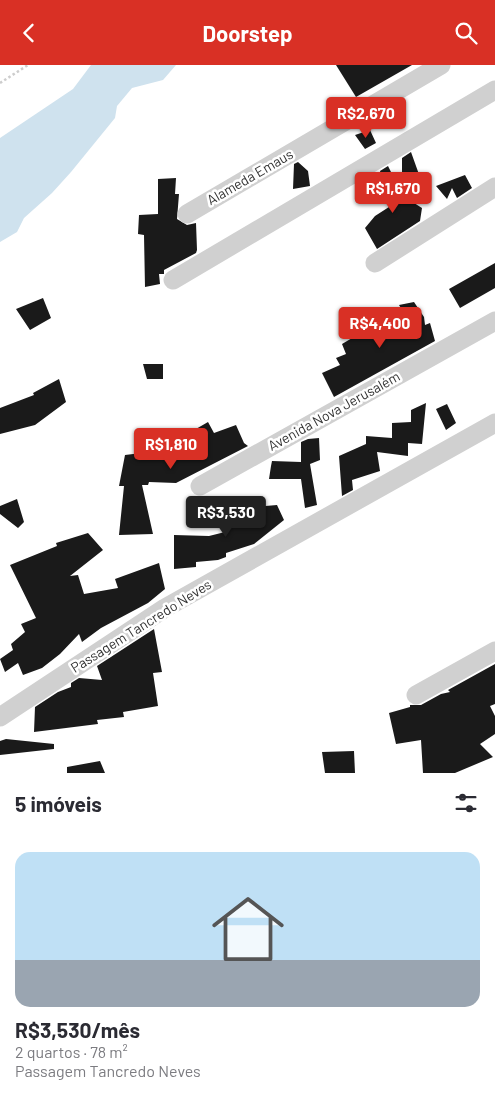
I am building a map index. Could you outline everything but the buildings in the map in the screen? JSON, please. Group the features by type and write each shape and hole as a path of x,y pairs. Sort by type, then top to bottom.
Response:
{"street":[{"name":"Alameda Emaus","path":"187,214 442,65"},
{"path":"173,281 495,90"},
{"path":"375,263 495,187"},
{"name":"Avenida Nova Jerusalém","path":"200,486 495,321"},
{"name":"Passagem Tancredo Neves","path":"0,717 165,608 495,423"},
{"path":"416,695 495,651"}],"path":[{"path":"0,83 28,65"}],"water":[{"path":"91,65 176,65 163,80 132,88 117,106 115,118 71,172 52,193 24,218 17,232 0,242 0,138 73,89"}]}
